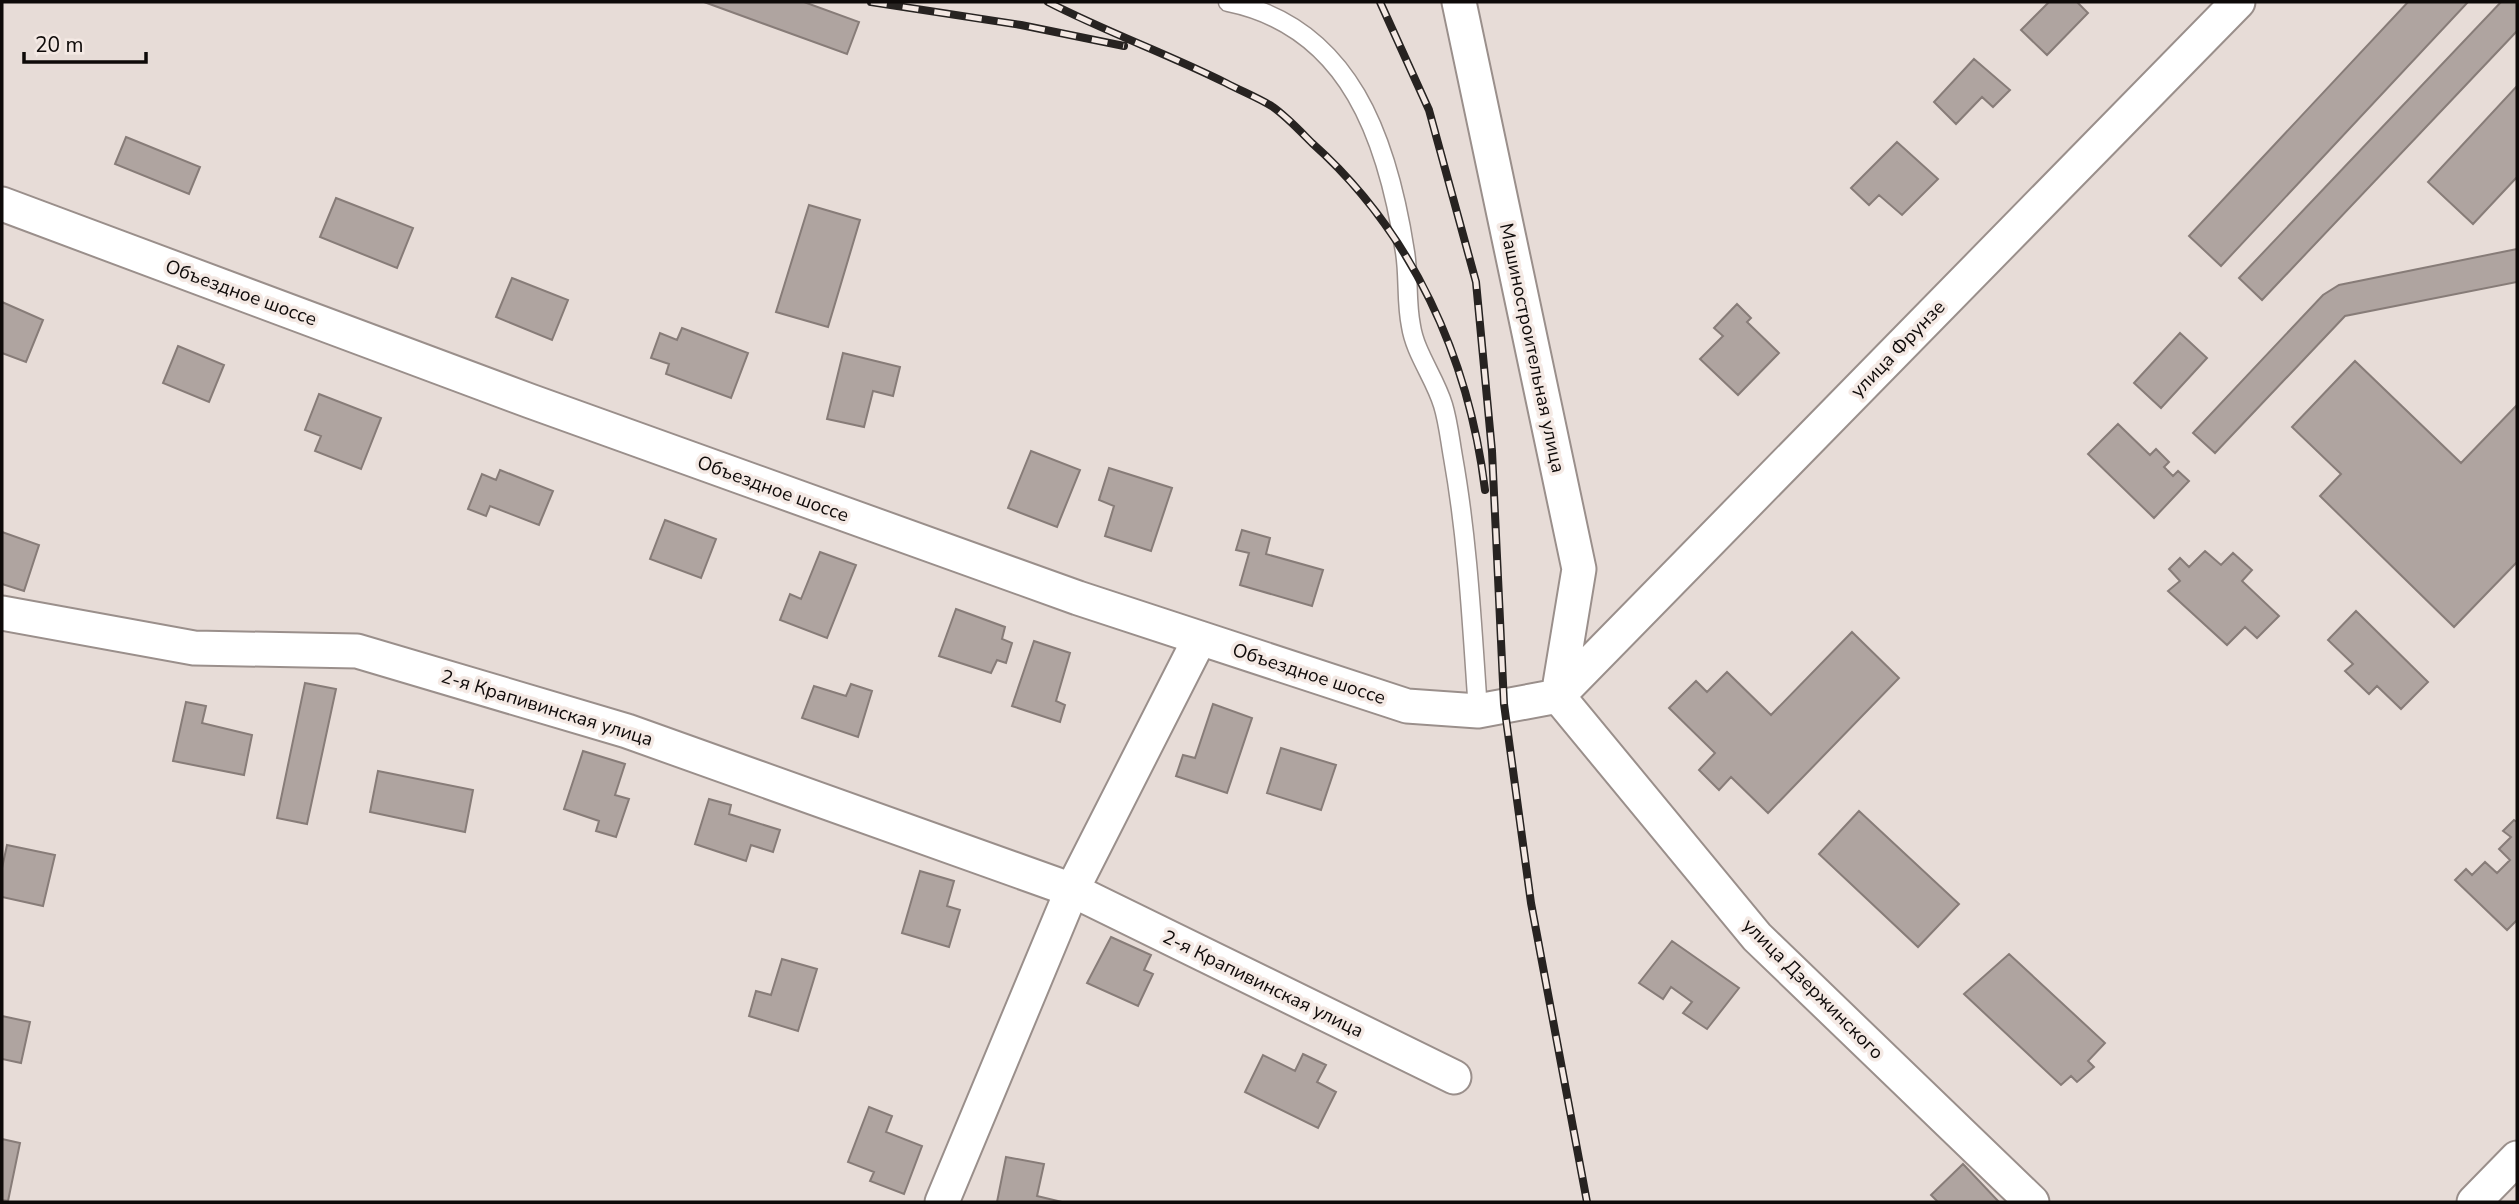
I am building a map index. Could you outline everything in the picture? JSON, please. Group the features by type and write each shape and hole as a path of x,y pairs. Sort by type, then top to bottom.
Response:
{"street":[{"name":"Машиностроительная улица","path":"1458,2 1578,569 1558,696"},
{"name":"улица Фрунзе","path":"1558,696 2238,2"},
{"name":"Объездное шоссе","path":"2,204 530,401 1078,598 1407,706 1478,710 1558,696"},
{"name":"2-я Крапивинская улица","path":"2,613 194,648 357,651 627,731 1072,890 1454,1077"},
{"path":"942,1202 1072,890 1200,638"},
{"name":"улица Дзержинского","path":"1558,696 1756,937 2032,1202"},
{"path":"2474,1202 2517,1158"}],"lane":[{"path":"1228,2 1243,5 1302,32 1346,74 1376,135 1397,206 1404,243 1411,328 1443,404 1463,510 1478,710"}],"building":[{"path":"704,2 804,2 859,22 847,54"},
{"path":"2049,2 2077,2 2088,13 2047,55 2021,30"},
{"path":"2408,2 2468,2 2221,266 2189,236"},
{"path":"2501,2 2517,2 2517,31 2262,300 2239,278"},
{"path":"1974,59 2010,90 1993,107 1982,97 1956,124 1934,102"},
{"path":"2517,86 2517,177 2473,224 2428,182"},
{"path":"126,137 200,167 189,194 115,164"},
{"path":"1897,142 1938,179 1902,215 1879,195 1869,205 1851,188"},
{"path":"336,198 413,228 397,268 320,237"},
{"path":"809,205 860,220 828,327 776,312"},
{"path":"2517,249 2517,282 2345,316 2215,453 2193,433 2323,295 2339,285"},
{"path":"512,278 568,300 552,340 496,317"},
{"path":"2,302 43,320 26,362 2,353"},
{"path":"1737,304 1751,318 1747,322 1779,353 1738,395 1700,359 1723,336 1714,328"},
{"path":"682,328 748,353 731,398 666,374 669,364 651,358 660,333 677,340"},
{"path":"2180,333 2207,358 2161,408 2134,383"},
{"path":"178,346 224,365 209,402 163,383"},
{"path":"843,353 900,367 893,396 873,391 864,427 827,419"},
{"path":"2355,361 2461,463 2517,405 2517,562 2454,627 2320,496 2341,474 2292,427"},
{"path":"319,394 381,418 361,469 315,451 321,436 305,430"},
{"path":"2118,424 2150,455 2156,449 2169,462 2164,467 2173,476 2178,471 2189,481 2154,518 2088,454"},
{"path":"1031,451 1080,470 1057,527 1008,508"},
{"path":"1109,468 1172,488 1151,551 1105,536 1114,506 1099,500"},
{"path":"500,470 553,491 539,525 490,506 486,516 468,509 482,474 496,480"},
{"path":"665,520 716,539 701,578 650,559"},
{"path":"1242,530 1270,538 1266,554 1323,570 1312,606 1240,585 1249,553 1236,550"},
{"path":"2,532 39,545 24,591 2,584"},
{"path":"2205,551 2221,565 2233,553 2252,570 2242,581 2279,616 2257,638 2245,627 2227,645 2168,591 2180,581 2169,569 2180,558 2189,567"},
{"path":"820,552 856,565 827,638 780,620 790,594 801,599"},
{"path":"956,609 1005,627 1002,639 1012,643 1006,663 997,660 991,673 939,656"},
{"path":"2356,611 2428,682 2401,709 2377,686 2369,694 2345,671 2353,664 2328,640"},
{"path":"1852,632 1899,678 1768,813 1731,777 1719,790 1699,770 1715,753 1669,708 1696,681 1707,692 1727,672 1771,715"},
{"path":"1034,641 1070,653 1056,701 1065,705 1060,722 1012,706"},
{"path":"305,683 336,689 307,824 277,818"},
{"path":"851,684 872,691 858,737 802,718 814,686 846,696"},
{"path":"186,702 206,706 202,723 252,735 244,775 173,761"},
{"path":"1213,704 1252,718 1227,793 1176,776 1183,755 1195,758"},
{"path":"1281,748 1336,765 1321,810 1267,793"},
{"path":"583,751 625,764 615,795 629,799 616,837 596,831 599,821 564,809"},
{"path":"378,771 473,790 465,832 370,812"},
{"path":"709,799 731,805 729,814 780,830 773,852 751,845 746,861 695,844"},
{"path":"1859,811 1959,904 1918,947 1819,854"},
{"path":"2514,820 2517,822 2517,920 2507,930 2455,880 2466,869 2472,875 2485,862 2497,873 2510,860 2499,849 2511,837 2503,831"},
{"path":"7,845 55,855 43,906 2,897 2,868"},
{"path":"920,871 954,881 947,906 960,910 949,947 902,933"},
{"path":"1111,937 1151,955 1144,970 1153,974 1138,1006 1087,983"},
{"path":"1672,941 1739,988 1707,1029 1683,1013 1692,1002 1671,987 1663,999 1639,983"},
{"path":"2009,954 2105,1043 2088,1061 2094,1067 2077,1082 2071,1076 2061,1085 1964,994"},
{"path":"782,959 817,969 798,1031 749,1016 756,991 771,995"},
{"path":"2,1016 30,1022 21,1063 2,1059"},
{"path":"1303,1054 1326,1065 1317,1082 1336,1092 1318,1128 1245,1092 1263,1055 1295,1071"},
{"path":"869,1107 892,1116 886,1132 922,1146 904,1194 870,1181 874,1172 848,1162"},
{"path":"2,1139 20,1143 8,1201 2,1200"},
{"path":"1006,1157 1044,1164 1037,1196 1062,1202 997,1202"},
{"path":"1963,1164 1999,1202 1938,1202 1931,1195"}],"railway":[{"path":"871,2 1021,25 1124,46"},
{"path":"1048,2 1204,72 1268,104 1347,178 1379,216 1430,300 1450,346 1465,393 1485,490"},
{"path":"1380,2 1429,110 1476,282 1492,451 1504,704 1531,903 1587,1202"}]}
